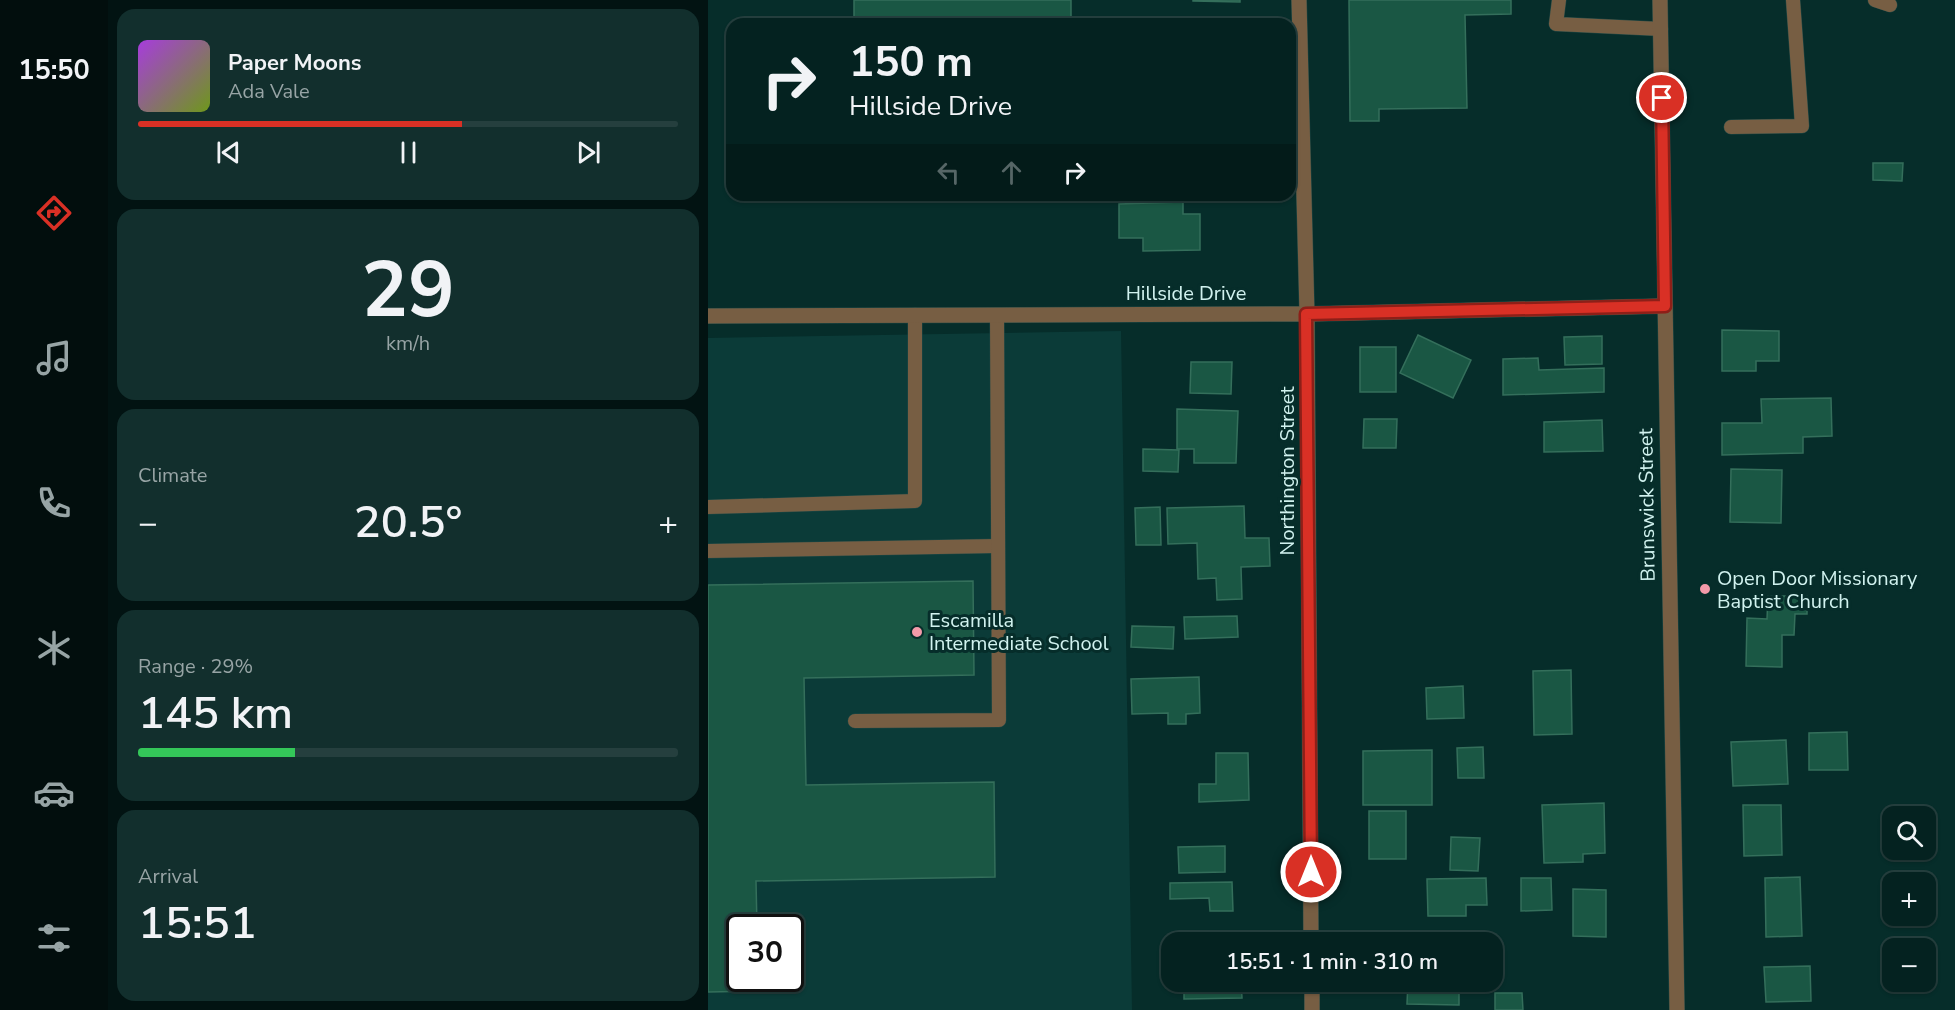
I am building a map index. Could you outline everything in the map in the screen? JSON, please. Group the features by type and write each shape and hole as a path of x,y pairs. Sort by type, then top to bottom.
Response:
{"street":[{"name":"Northington Street","path":"1299,0 1306,314 1311,932"},
{"name":"Brunswick Street","path":"1660,0 1677,1010"},
{"name":"Hillside Drive","path":"708,316 1306,314 1665,306"},
{"path":"1312,992 1312,1010"}],"lane":[{"path":"1559,0 1556,24 1660,29"},
{"path":"1731,127 1802,126 1793,0"},
{"path":"1875,0 1890,5"},
{"path":"708,507 915,501 915,315"},
{"path":"855,722 999,720 997,315"},
{"path":"708,551 997,546"}],"shaded area":[{"name":"Escamilla Intermediate School","path":"1121,331 1132,1010 708,1010 708,338"}],"building":[{"path":"854,0 1071,0 1071,18 854,18"},
{"path":"1240,0 1240,2 1193,1"},
{"path":"1349,0 1511,0 1511,14 1465,15 1467,108 1379,109 1379,121 1350,121"},
{"path":"1873,163 1903,163 1902,181 1873,180"},
{"path":"1183,202 1183,214 1200,214 1200,250 1143,251 1143,238 1119,238 1119,204"},
{"path":"1722,330 1779,331 1779,361 1756,361 1756,371 1722,371"},
{"path":"1418,335 1471,360 1453,398 1400,373"},
{"path":"1602,336 1602,364 1565,365 1564,337"},
{"path":"1360,347 1396,347 1396,392 1360,392"},
{"path":"1538,358 1539,370 1604,368 1604,392 1503,395 1503,359"},
{"path":"1191,362 1232,362 1231,394 1190,393"},
{"path":"1831,398 1832,436 1803,437 1803,453 1722,455 1722,423 1762,423 1761,399"},
{"path":"1177,409 1238,411 1236,463 1194,463 1194,449 1177,449"},
{"path":"1364,419 1397,419 1396,448 1363,448"},
{"path":"1602,420 1603,451 1544,452 1544,422"},
{"path":"1143,449 1179,450 1178,472 1143,471"},
{"path":"1731,469 1782,470 1781,523 1730,522"},
{"path":"1244,506 1245,538 1269,538 1270,566 1241,567 1242,599 1217,600 1216,578 1198,579 1197,543 1168,544 1167,508"},
{"path":"1160,507 1161,545 1136,545 1135,508"},
{"path":"973,581 974,675 804,678 806,785 994,782 995,877 756,881 757,914 726,914 726,992 708,992 708,585"},
{"path":"1768,596 1807,596 1807,614 1795,614 1794,635 1782,635 1782,667 1746,666 1747,618 1767,619"},
{"path":"1237,616 1238,637 1185,639 1184,617"},
{"path":"1132,626 1174,627 1173,649 1131,647"},
{"path":"1571,670 1572,734 1534,735 1533,671"},
{"path":"1199,677 1200,713 1186,714 1186,724 1168,724 1168,713 1132,714 1131,679"},
{"path":"1463,686 1464,718 1427,719 1426,688"},
{"path":"1847,732 1848,770 1809,770 1809,733"},
{"path":"1786,740 1788,784 1733,786 1731,742"},
{"path":"1483,747 1484,778 1458,778 1457,748"},
{"path":"1432,750 1432,805 1363,805 1363,751"},
{"path":"1216,753 1248,753 1249,800 1199,802 1199,784 1216,784"},
{"path":"1604,803 1605,853 1583,854 1583,862 1544,863 1542,805"},
{"path":"1743,805 1781,805 1782,855 1744,856"},
{"path":"1369,811 1406,811 1406,859 1369,859"},
{"path":"1451,837 1480,838 1478,871 1450,870"},
{"path":"1225,846 1225,872 1179,873 1178,847"},
{"path":"1800,877 1802,936 1766,937 1765,878"},
{"path":"1486,878 1487,905 1466,905 1466,916 1428,916 1427,879"},
{"path":"1521,878 1551,878 1552,910 1521,911"},
{"path":"1232,882 1233,911 1210,911 1209,898 1170,899 1170,883"},
{"path":"1573,889 1606,890 1606,937 1573,936"},
{"path":"1810,966 1811,1001 1766,1002 1764,967"},
{"path":"1184,992 1242,992 1242,998 1184,999"},
{"path":"1408,992 1459,992 1459,1005 1407,1004"},
{"path":"1495,993 1522,993 1523,1010 1495,1010"}],"place":[{"name":"Open Door Missionary Baptist Church","path":"1705,589"},
{"name":"Escamilla Intermediate School","path":"917,632"}],"route":[{"path":"1311,872 1306,314 1665,306 1662,98"}]}
